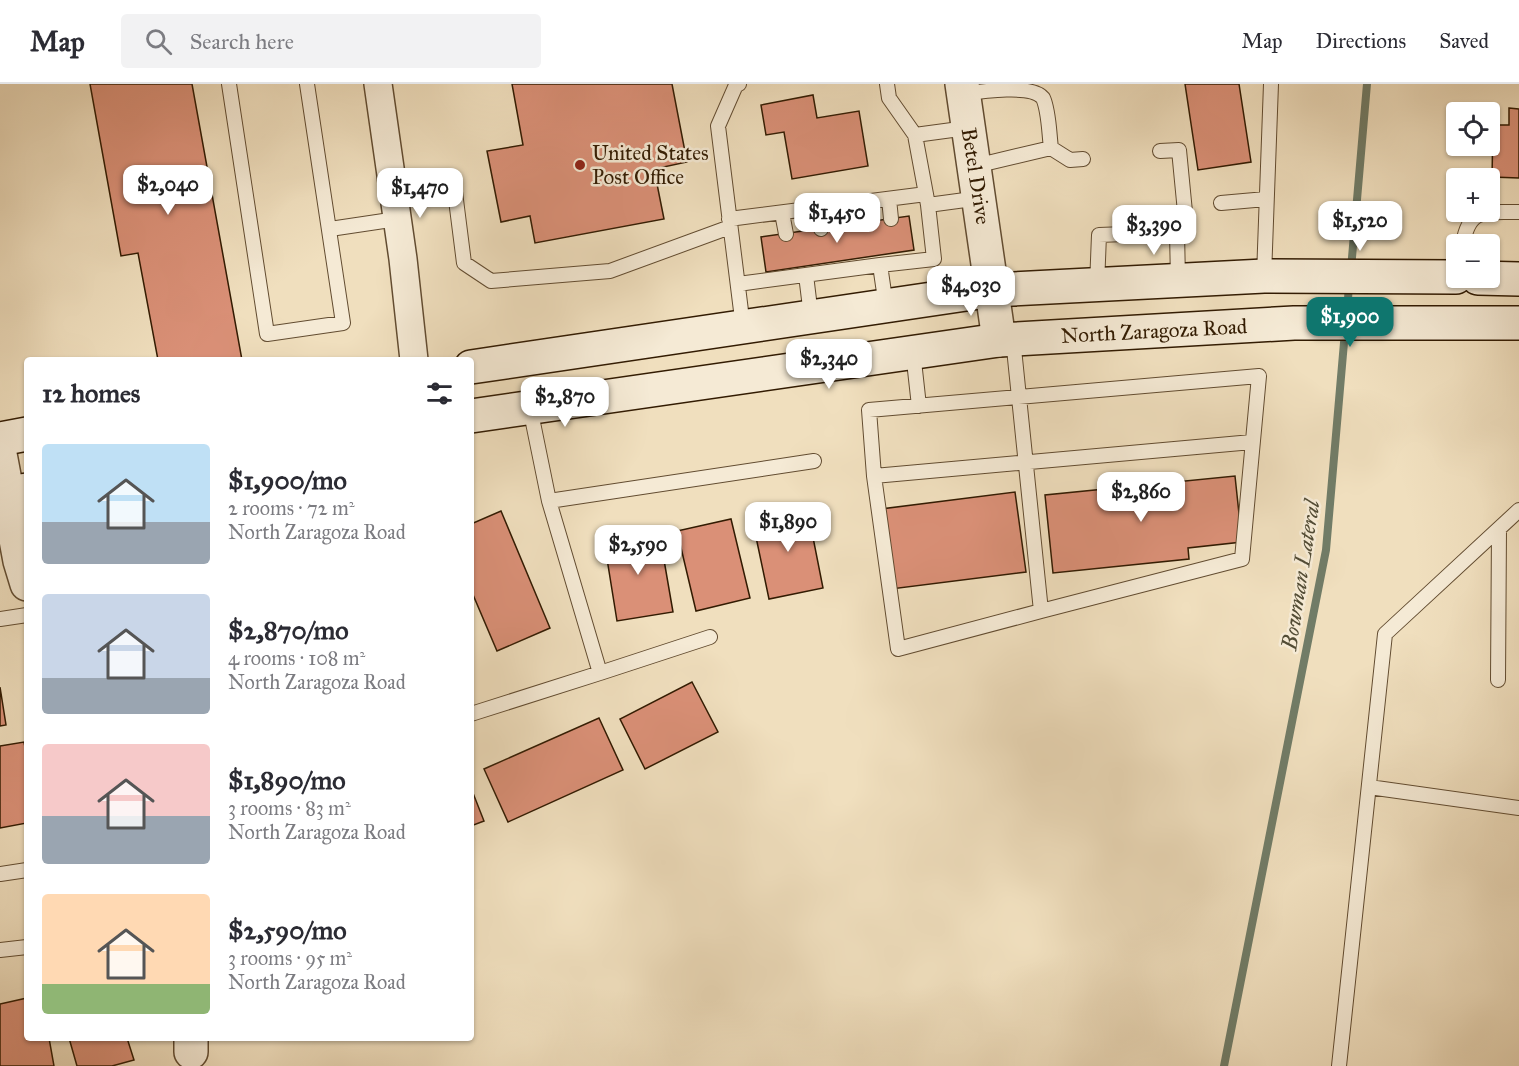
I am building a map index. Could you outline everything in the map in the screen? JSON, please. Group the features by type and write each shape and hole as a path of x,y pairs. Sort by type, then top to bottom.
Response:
{"main road":[{"name":"Betel Drive","path":"963,89 993,290 1006,339"},
{"path":"474,367 993,290 1264,276 1446,277"},
{"path":"1500,279 1519,279"},
{"name":"North Zaragoza Road","path":"474,416 1006,339 1294,323 1514,321"},
{"path":"0,438 24,434"},
{"path":"0,454 12,492 20,561 24,574"}],"street":[{"path":"378,84 414,357"}],"lane":[{"path":"229,84 267,334 343,323 307,84"},
{"path":"740,84 736,84 718,126 743,327"},
{"path":"738,284 827,267 862,263 880,266 897,258 934,259 927,200 915,135 889,98 886,84"},
{"path":"1264,276 1271,84"},
{"path":"963,89 1023,85 1035,89 1042,98 1051,148"},
{"path":"915,135 968,128"},
{"path":"975,166 1051,148 1070,160 1083,159"},
{"path":"1160,151 1179,150 1185,212 1178,232 1178,280"},
{"path":"392,178 430,176 455,192 464,263 491,280 610,271 730,223 782,213 889,199 980,198"},
{"path":"889,199 891,219"},
{"path":"1221,203 1266,199"},
{"path":"854,204 857,224"},
{"path":"818,208 821,229"},
{"path":"1464,234 1471,219 1479,214 1519,212"},
{"path":"782,213 786,234"},
{"path":"330,229 397,219"},
{"path":"1089,225 1107,230 1163,226 1178,232"},
{"path":"1097,285 1107,230"},
{"path":"880,266 886,306"},
{"path":"797,273 811,316"},
{"path":"1006,339 1019,399 1041,611"},
{"path":"914,352 920,406"},
{"path":"1259,376 1242,559 898,649 874,476 869,410 1019,399 1259,376"},
{"path":"530,408 549,501 600,673"},
{"path":"874,476 1252,442"},
{"path":"549,501 814,461"},
{"path":"1339,1066 1385,634 1519,510"},
{"path":"1498,680 1499,529"},
{"path":"0,619 24,615"},
{"path":"474,713 710,637"},
{"path":"1369,787 1519,808"},
{"path":"0,874 24,870"},
{"path":"0,950 24,947"}],"building":[{"path":"90,84 192,84 241,357 157,357 138,253 121,256"},
{"name":"United States Post Office","path":"512,84 672,84 687,162 654,169 664,219 535,243 530,216 501,222 487,151 523,145"},
{"path":"1185,84 1239,84 1251,162 1198,170"},
{"path":"813,95 817,118 859,111 868,166 792,179 784,132 766,135 761,105"},
{"path":"1509,108 1519,109 1519,178 1500,177 1500,168 1492,168 1492,156 1500,156 1500,125 1509,125"},
{"path":"909,216 914,250 766,272 761,237"},
{"path":"1235,476 1242,542 1188,548 1189,559 1053,573 1045,495"},
{"path":"1015,492 1026,572 891,589 881,509"},
{"path":"807,507 823,588 769,599 752,518"},
{"path":"501,511 550,628 497,651 474,597 474,523"},
{"path":"731,519 750,598 696,611 677,531"},
{"path":"659,531 673,612 617,621 604,540"},
{"path":"692,682 718,732 645,769 620,719"},
{"path":"0,687 6,725 0,726"},
{"path":"599,718 623,770 508,822 484,769"},
{"path":"24,742 24,824 0,828 0,746"},
{"path":"474,796 484,821 474,825"},
{"path":"24,999 24,1041 50,1041 54,1066 0,1066 0,1004"},
{"path":"70,1041 128,1041 134,1060 112,1066 77,1066"}],"waterway":[{"name":"Bowman Lateral","path":"1351,269 1367,84"},
{"name":"Bowman Lateral","path":"1347,316 1349,283"},
{"name":"Bowman Lateral","path":"1224,1066 1326,550 1345,331"}],"place":[{"name":"United States Post Office","path":"580,165"}]}
